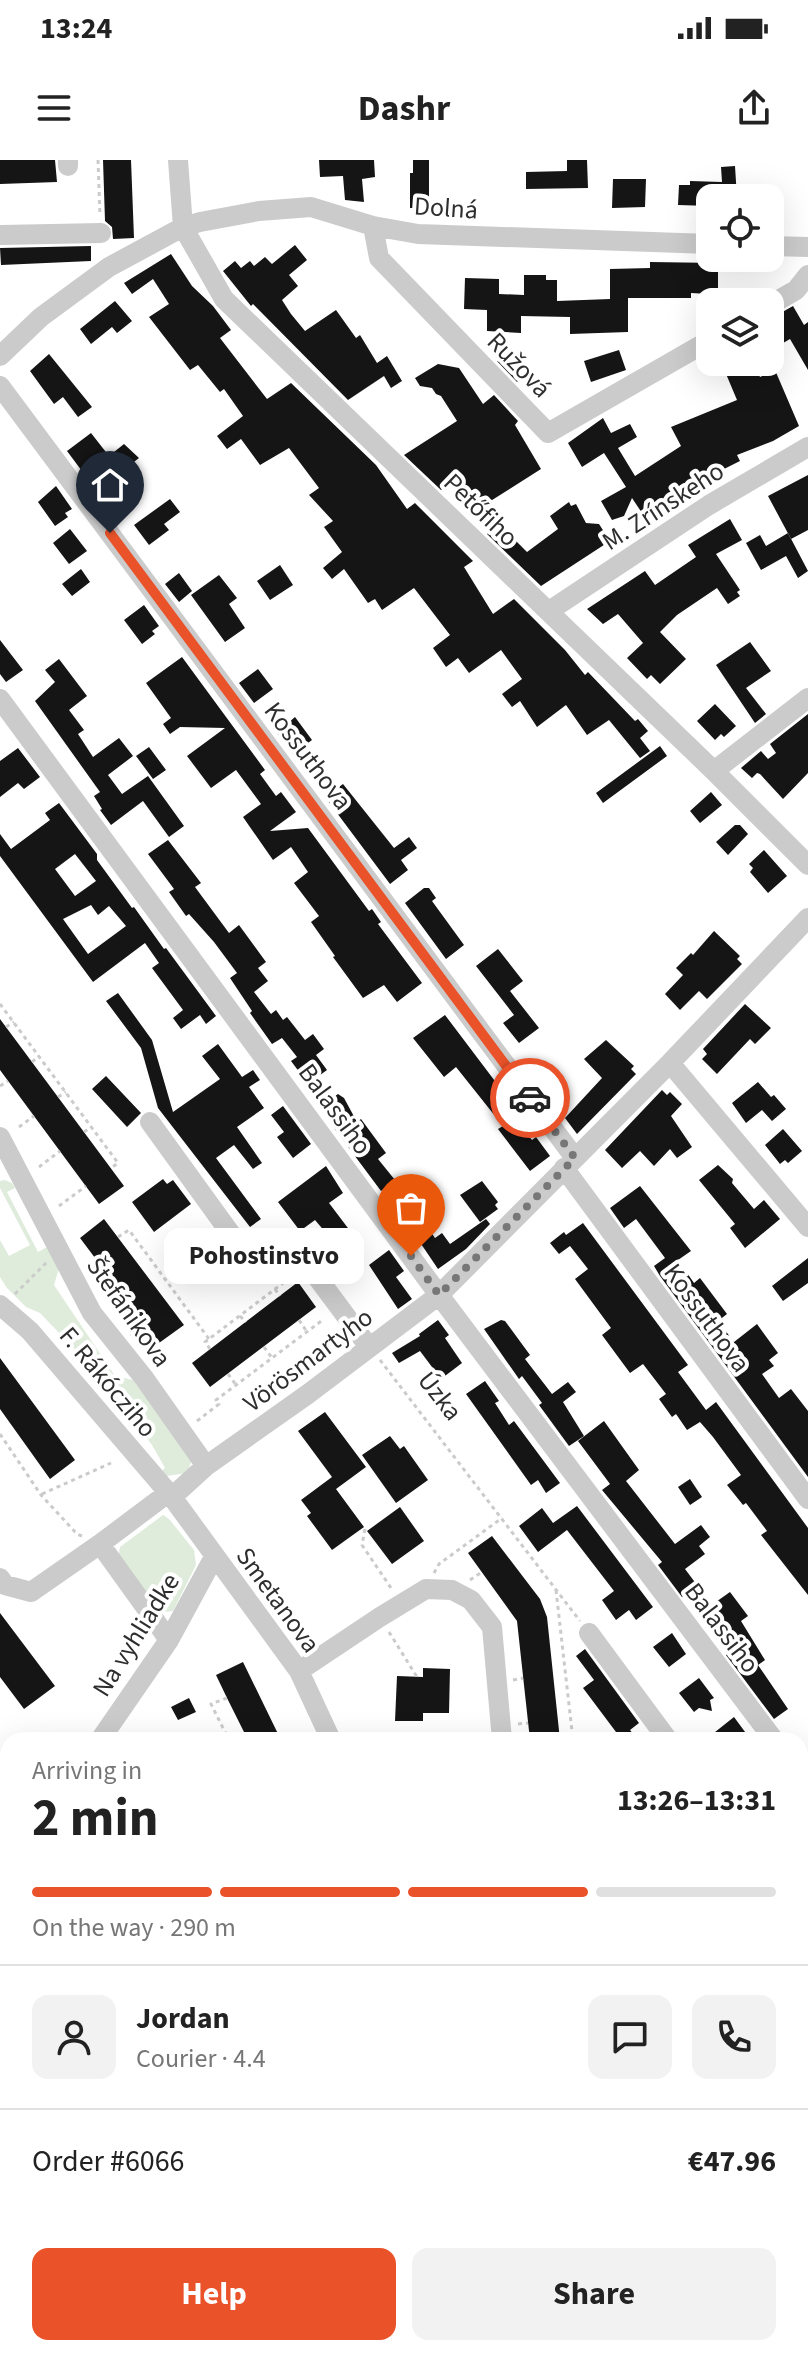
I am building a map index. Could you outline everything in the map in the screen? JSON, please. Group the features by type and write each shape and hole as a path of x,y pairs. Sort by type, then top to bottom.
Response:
{"street":[{"name":"Petőfiho","path":"178,160 183,227 224,299 808,865"},
{"name":"Dolná","path":"0,356 41,317 109,267 183,227 259,211 311,207 373,226 418,234 696,244"},
{"name":"Ružová","path":"373,226 379,258 548,433 696,348"},
{"path":"1,235 101,233"},
{"path":"784,246 808,247"},
{"path":"784,297 796,290 808,275"},
{"name":"Kossuthova","path":"0,386 569,1163 808,1499"},
{"name":"M. Zrínskeho","path":"549,611 709,505 808,447"},
{"path":"714,771 808,698"},
{"name":"Balassiho","path":"0,699 439,1295 768,1732"},
{"name":"Vörösmartyho","path":"0,1578 5,1585 31,1592 170,1495 439,1295 670,1063 808,918"},
{"path":"670,1063 808,1227"},
{"path":"150,1122 244,1250 291,1254 300,1258 369,1347"},
{"name":"Štefánikova","path":"0,1137 92,1313 144,1378 206,1466"},
{"name":"F. Rákócziho","path":"0,1305 30,1331 170,1495"},
{"name":"Smetanova","path":"170,1495 299,1671 327,1732"},
{"path":"100,1544 169,1640"},
{"name":"Na vyhliadke","path":"106,1732 169,1640 214,1557"},
{"path":"299,1671 426,1589 452,1590 471,1600 492,1627 501,1732"},
{"path":"589,1633 662,1732"}],"path":[{"path":"98,160 101,233"},
{"path":"0,1004 118,1163 111,1168"},
{"path":"6,1027 14,1022"},
{"path":"32,1062 39,1056"},
{"path":"0,1086 8,1081"},
{"path":"58,1097 66,1092"},
{"path":"19,1127 34,1116"},
{"path":"84,1132 91,1127"},
{"path":"39,1167 60,1151"},
{"path":"59,1206 86,1186"},
{"path":"118,1237 129,1230 209,1339"},
{"path":"18,1291 59,1252"},
{"path":"210,1349 205,1342 300,1270"},
{"path":"275,1289 280,1296"},
{"path":"190,1426 219,1404 216,1400 339,1307"},
{"path":"240,1316 246,1322"},
{"path":"299,1320 307,1332"},
{"path":"264,1347 272,1358"},
{"name":"Úzka","path":"369,1347 589,1633"},
{"path":"228,1374 236,1385"},
{"path":"0,1434 41,1495 77,1534 100,1544"},
{"path":"41,1495 111,1463"},
{"path":"426,1589 439,1564 502,1518"},
{"path":"365,1529 362,1545 396,1594"},
{"path":"464,1585 482,1572"},
{"path":"556,1590 572,1732"},
{"path":"380,1617 417,1677"},
{"path":"225,1732 211,1704 227,1698"}],"green space":[{"path":"5,1180 15,1188 7,1192 38,1252 47,1247 59,1268 54,1285 115,1376 133,1380 192,1460 187,1473 167,1476 161,1472 165,1468 152,1445 88,1363 40,1313 26,1307 0,1277 0,1240 9,1256 30,1245 0,1188 0,1181"},
{"path":"163,1515 194,1550 196,1565 173,1611 164,1612 153,1608 118,1558 120,1547"}],"building":[{"path":"0,160 55,160 57,182 0,184"},
{"path":"103,160 131,160 134,238 113,239 112,227 105,221"},
{"path":"319,160 374,160 375,177 362,179 364,202 345,200 343,176 320,177"},
{"path":"413,160 429,160 429,216 413,215 413,208 410,208"},
{"path":"567,160 587,160 588,188 526,189 526,172 567,171"},
{"path":"735,166 736,184 696,184 696,206 678,205 679,185 690,185 690,181 722,182 721,167"},
{"path":"613,179 646,179 645,207 612,208"},
{"path":"295,245 307,260 289,275 298,286 282,300 291,314 305,331 336,310 356,338 360,335 377,363 387,356 402,381 391,388 384,376 348,400 253,304 251,306 223,271 235,261 241,268 250,261 254,266 265,257 272,264"},
{"path":"91,246 91,261 1,265 0,248"},
{"path":"171,254 192,286 213,306 231,330 220,338 267,399 291,383 376,465 407,509 415,503 473,561 464,567 493,614 514,599 565,650 585,675 588,672 635,721 638,719 648,731 640,738 650,751 640,758 609,720 587,735 566,705 537,727 520,701 512,707 502,694 522,679 501,650 469,673 458,658 446,667 433,648 450,635 414,588 382,610 375,599 368,603 344,569 332,579 323,568 342,552 324,527 333,521 309,495 319,488 289,448 260,465 241,439 227,449 217,436 243,416 224,389 220,392 198,365 190,370 149,317 169,304 153,279 132,294 124,283"},
{"path":"650,262 696,263 696,272 718,272 718,288 696,288 691,298 628,298 628,332 570,334 570,317 521,316 521,333 487,331 487,310 464,309 465,278 499,279 499,294 524,295 524,275 546,275 546,280 557,280 557,301 610,299 610,269 650,268"},
{"path":"115,301 132,321 117,333 112,327 91,344 80,329"},
{"path":"793,306 804,325 808,322 808,370 790,339 784,342 784,311"},
{"path":"508,350 528,370 517,382 497,361"},
{"path":"619,350 626,370 591,382 584,361"},
{"path":"49,354 92,407 78,417 63,397 54,404 30,371"},
{"path":"438,364 459,368 483,404 494,395 518,421 515,425 541,469 470,514 450,484 441,490 404,455 457,421 441,396 432,388 420,386 415,378"},
{"path":"727,376 778,376 799,426 773,441 737,455 740,461 686,488 688,492 646,519 632,498 624,516 612,520 601,501 626,487 604,453 582,467 568,443 603,418 611,433 630,424 637,437 618,448 635,476 681,446 671,427 737,400"},
{"path":"91,433 109,456 124,444 139,458 126,468 130,472 115,483 121,490 110,498 107,495 102,498 67,451"},
{"path":"808,475 808,530 791,539 768,496"},
{"path":"56,486 72,509 65,513 68,517 55,526 38,502"},
{"path":"170,499 180,512 164,524 169,530 149,545 134,525"},
{"path":"569,502 571,506 576,504 586,523 599,524 610,541 541,586 487,534 498,523 527,552 558,529 550,516"},
{"path":"730,519 742,540 716,554 740,590 737,592 740,596 728,604 717,588 677,615 660,632 686,659 660,684 651,675 647,679 627,658 643,643 618,614 603,624 587,609 645,571 655,585 696,557 688,545"},
{"path":"70,529 87,551 69,564 53,543"},
{"path":"788,533 808,571 798,578 786,556 761,570 746,543 760,535 766,546"},
{"path":"280,565 293,585 270,600 257,581"},
{"path":"81,569 90,582 72,596 62,584"},
{"path":"179,573 192,591 179,602 165,584"},
{"path":"219,575 237,598 229,604 245,628 225,642 191,595"},
{"path":"144,605 159,626 152,631 155,634 142,644 124,620"},
{"path":"0,640 23,670 6,682 0,674"},
{"path":"750,642 771,671 746,688 766,714 755,723 716,665"},
{"path":"182,657 265,770 260,774 276,796 281,792 296,812 270,831 308,828 369,911 372,909 381,922 378,924 422,983 397,1002 384,985 363,998 333,957 311,922 319,916 294,883 308,872 291,847 273,860 243,817 261,804 236,770 211,788 187,756 225,728 180,727 170,734 163,724 171,718 146,683"},
{"path":"59,659 87,696 69,710 84,730 78,734 93,757 119,738 133,756 108,775 122,794 148,776 184,826 169,837 143,801 111,825 100,810 94,796 100,792 35,701 55,682 45,670"},
{"path":"258,669 273,689 254,703 239,683"},
{"path":"715,704 736,726 724,737 721,734 715,740 697,721"},
{"path":"808,714 808,773 783,799 760,774 752,778 741,768 761,751 768,759 776,753 770,744"},
{"path":"282,715 288,723 295,717 312,740 293,754 270,724"},
{"path":"660,746 667,756 603,803 596,793"},
{"path":"149,747 166,770 153,779 136,756"},
{"path":"18,748 40,777 24,789 18,783 0,797 0,761"},
{"path":"343,784 394,848 409,837 417,848 401,860 408,870 390,884 328,801 335,796 332,792"},
{"path":"711,792 722,805 700,823 690,811"},
{"path":"59,803 132,908 216,1016 206,1024 200,1015 181,1029 173,1018 183,1010 152,968 159,963 145,943 93,982 0,856 0,834 11,849 50,820 45,813","holes":["75,854 96,881 75,896 55,869","91,905 98,915 109,906 126,926 88,954 63,919"]},
{"path":"735,825 740,825 748,834 728,855 716,842"},
{"path":"168,840 201,883 195,887 229,933 239,925 266,962 258,968 268,981 254,992 271,1014 276,1010 283,1020 287,1017 305,1040 313,1034 324,1049 316,1055 327,1070 312,1081 310,1077 306,1081 291,1061 297,1057 282,1038 272,1044 230,978 237,973 189,914 186,916 169,892 174,889 148,854"},
{"path":"764,850 787,876 768,893 750,872 753,868 749,864"},
{"path":"424,888 429,888 436,898 432,901 464,945 446,959 405,903"},
{"path":"714,931 740,956 737,959 742,964 707,999 699,991 680,1010 665,994 683,975 676,968 691,953 693,955"},
{"path":"498,949 523,981 510,991 539,1028 519,1043 503,1023 514,1015 476,966"},
{"path":"118,993 152,1040 173,1112 220,1079 202,1056 218,1044 242,1077 253,1070 260,1080 249,1087 264,1108 237,1127 262,1163 253,1169 234,1145 216,1158 261,1219 250,1227 158,1108 141,1048 106,1001"},
{"path":"745,1004 771,1028 755,1044 750,1039 717,1074 702,1059 707,1054 703,1049"},
{"path":"445,1015 519,1113 514,1118 532,1140 536,1137 550,1156 530,1171 498,1129 503,1126 456,1067 444,1077 413,1038"},
{"path":"0,1019 124,1186 99,1204 0,1070"},
{"path":"606,1040 634,1066 631,1069 636,1074 577,1134 565,1118 602,1078 584,1059"},
{"path":"106,1076 141,1113 127,1127 92,1089"},
{"path":"758,1082 786,1109 772,1121 762,1110 746,1123 732,1103"},
{"path":"662,1090 667,1095 670,1092 682,1104 671,1116 692,1147 677,1158 670,1149 654,1166 640,1151 622,1168 605,1150"},
{"path":"338,1094 344,1098 357,1122 361,1119 386,1153 378,1159 395,1180 381,1191 334,1128 337,1126 322,1105"},
{"path":"283,1106 311,1144 293,1158 277,1137 284,1132 271,1115"},
{"path":"783,1129 802,1151 788,1163 785,1160 780,1164 765,1145"},
{"path":"718,1165 733,1179 732,1183 754,1209 764,1200 780,1219 745,1248 730,1228 735,1224 699,1180"},
{"path":"326,1166 343,1193 329,1203 357,1240 336,1254 328,1242 332,1240 315,1220 300,1231 278,1202"},
{"path":"404,1177 422,1201 411,1209 393,1185"},
{"path":"163,1179 167,1184 173,1180 191,1204 154,1232 132,1202"},
{"path":"482,1181 498,1202 495,1205 498,1209 480,1222 460,1195"},
{"path":"640,1186 691,1251 678,1260 694,1283 700,1278 727,1314 718,1321 734,1342 757,1324 778,1353 769,1360 774,1366 762,1374 779,1398 791,1389 808,1411 808,1477 660,1276 654,1266 665,1258 636,1219 624,1228 610,1208"},
{"path":"421,1218 435,1238 442,1233 450,1244 486,1219 490,1224 466,1249 438,1269 409,1226"},
{"path":"104,1219 184,1325 159,1343 80,1238"},
{"path":"583,1223 688,1365 678,1372 706,1410 716,1402 808,1528 808,1595 761,1535 767,1531 746,1503 743,1505 727,1485 741,1475 713,1437 700,1422 687,1430 676,1414 672,1417 659,1399 666,1394 643,1364 630,1373 602,1335 611,1328 575,1279 588,1269 570,1246 559,1254 550,1243"},
{"path":"389,1250 404,1271 396,1277 412,1299 398,1309 369,1265"},
{"path":"808,1258 808,1283 783,1301 772,1286"},
{"path":"240,1261 248,1272 236,1281 228,1270"},
{"path":"298,1282 316,1307 210,1387 192,1363"},
{"path":"438,1320 449,1335 445,1338 462,1363 441,1379 420,1351 399,1363 392,1353 420,1336"},
{"path":"505,1321 530,1355 525,1359 552,1394 568,1382 576,1392 563,1402 584,1436 569,1446 539,1405 542,1403 522,1376 519,1379 484,1329"},
{"path":"0,1358 75,1460 50,1479 0,1409"},
{"path":"485,1381 499,1401 495,1403 509,1425 514,1421 560,1483 546,1493 538,1480 531,1485 466,1394"},
{"path":"325,1412 366,1467 336,1489 364,1527 332,1550 307,1516 311,1513 301,1500 332,1477 298,1431"},
{"path":"604,1421 639,1470 626,1481 675,1544 701,1525 710,1537 699,1546 705,1554 685,1569 697,1585 682,1597 658,1565 662,1562 602,1490 610,1484 578,1441"},
{"path":"390,1436 400,1449 404,1446 428,1480 396,1503 362,1455"},
{"path":"690,1479 702,1497 690,1505 678,1487"},
{"path":"577,1506 653,1607 636,1620 629,1610 616,1620 602,1600 614,1591 567,1530 538,1552 519,1526 542,1508 553,1523"},
{"path":"400,1507 424,1541 392,1564 367,1531"},
{"path":"492,1536 540,1599 547,1617 559,1732 529,1732 517,1621 468,1553"},
{"path":"730,1592 748,1616 741,1621 765,1660 758,1665 788,1709 774,1719 726,1655 735,1649 706,1609"},
{"path":"0,1613 55,1686 24,1709 0,1677"},
{"path":"672,1633 686,1654 669,1667 653,1647"},
{"path":"585,1649 639,1723 630,1730 632,1732 616,1732 583,1688 594,1680 576,1656"},
{"path":"243,1662 277,1732 244,1732 216,1675"},
{"path":"423,1668 450,1669 449,1713 423,1713 423,1721 395,1721 397,1676 423,1677"},
{"path":"699,1678 714,1698 710,1700 712,1711 699,1708 694,1712 679,1693"},
{"path":"189,1698 196,1712 178,1720 171,1707"},
{"path":"734,1717 745,1732 715,1732"}],"way so far":[{"path":"411,1256 439,1295 575,1158 530,1098"}],"place":[{"name":"Pohostinstvo","path":"411,1256"}],"route":[{"path":"110,533 530,1098"}]}
